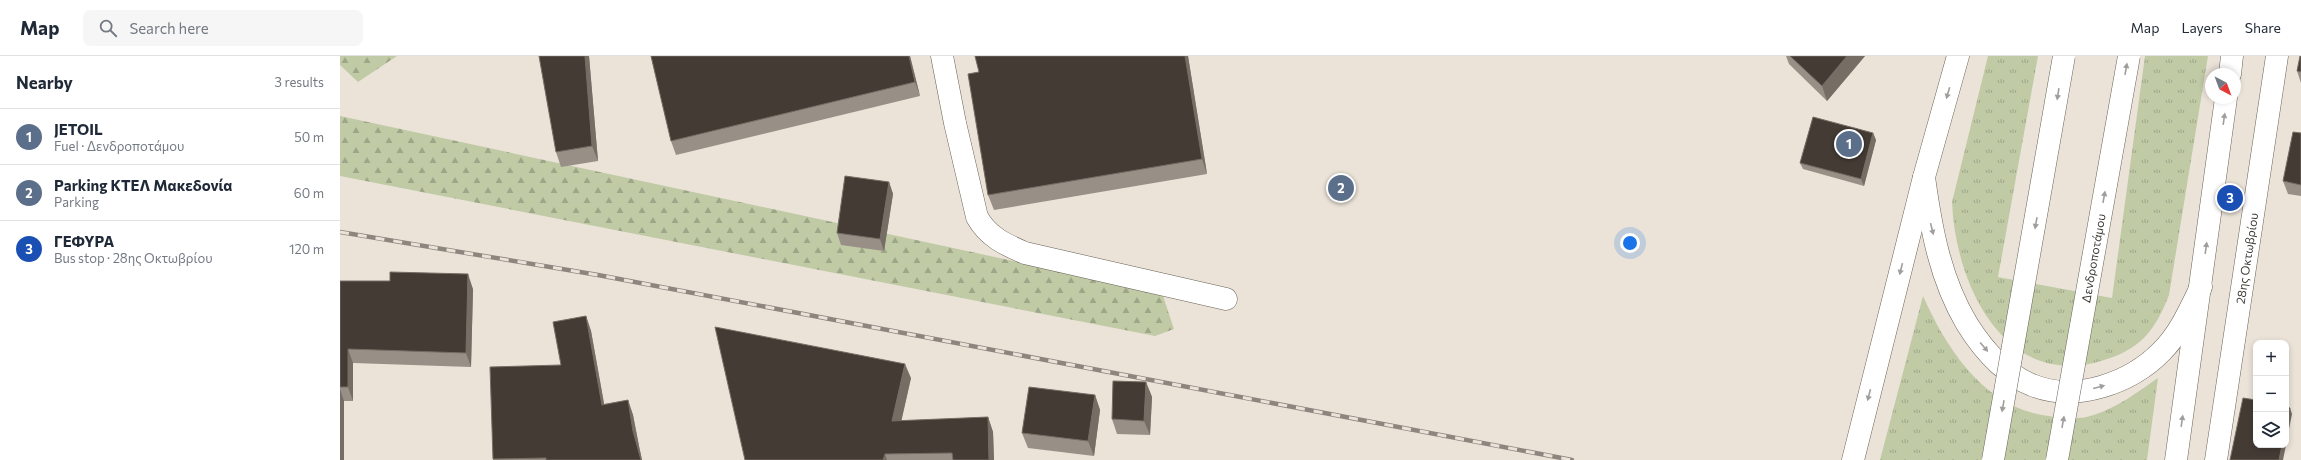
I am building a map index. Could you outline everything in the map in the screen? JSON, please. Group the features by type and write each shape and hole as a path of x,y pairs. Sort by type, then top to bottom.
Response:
{"main road":[{"path":"942,56 955,123 977,217 984,230 1006,245 1025,253 1226,299"},
{"path":"1853,460 1924,177 1958,56"},
{"path":"1993,460 2044,180 2064,56"},
{"name":"Δενδροποτάμου","path":"2057,460 2129,56"},
{"path":"2231,68 2232,56"},
{"name":"28ης Οκτωβρίου","path":"2216,460 2277,56"},
{"path":"2176,460 2225,104"},
{"path":"1924,177 1935,244 1957,305 1967,324 1997,362 2031,385 2050,390 2086,390 2113,382 2136,371 2154,358 2168,344 2183,322 2201,286"}],"green space":[{"path":"340,56 397,56 358,82 340,65"},
{"path":"1988,56 2038,56 1998,277 2112,298 2145,56 2208,56 2169,295 2164,308 2152,329 2136,345 2126,351 2101,361 2067,366 2037,360 2012,345 1991,323 1975,296 1963,265 1955,233 1952,202"},
{"path":"340,116 1162,293 1174,329 1155,336 340,176"},
{"path":"1923,296 1945,339 1974,377 1992,393 2012,405 2034,413 2059,417 2086,417 2115,406 2158,378 2147,460 1880,460"}],"building":[{"path":"539,56 585,56 592,146 556,152"},
{"path":"651,56 909,56 915,82 671,141"},
{"path":"975,56 1185,56 1202,159 988,195 968,74 979,72"},
{"path":"1790,56 1847,56 1822,86"},
{"path":"2301,56 2301,72 2297,71"},
{"path":"1813,117 1873,133 1861,179 1800,163"},
{"path":"2293,132 2301,133 2301,185 2283,181"},
{"path":"845,176 889,182 880,239 837,233"},
{"path":"390,272 468,274 466,353 348,349 348,387 340,387 340,281 390,281"},
{"path":"586,316 602,405 628,400 633,431 641,460 546,460 546,458 493,459 490,367 561,365 553,322"},
{"path":"715,327 905,364 892,421 988,417 989,460 953,460 952,453 885,454 883,460 745,460"},
{"path":"1113,381 1146,382 1144,421 1112,419"},
{"path":"1029,387 1095,395 1088,441 1022,433"},
{"path":"2243,398 2253,400 2253,448 2281,448 2279,460 2230,460"}],"railway":[{"path":"340,232 598,275 1572,460"}],"place":[{"name":"JETOIL","path":"1849,144"},
{"name":"Parking ΚΤΕΛ Μακεδονία","path":"1341,188"},
{"name":"ΓΕΦΥΡΑ","path":"2230,198"}]}
